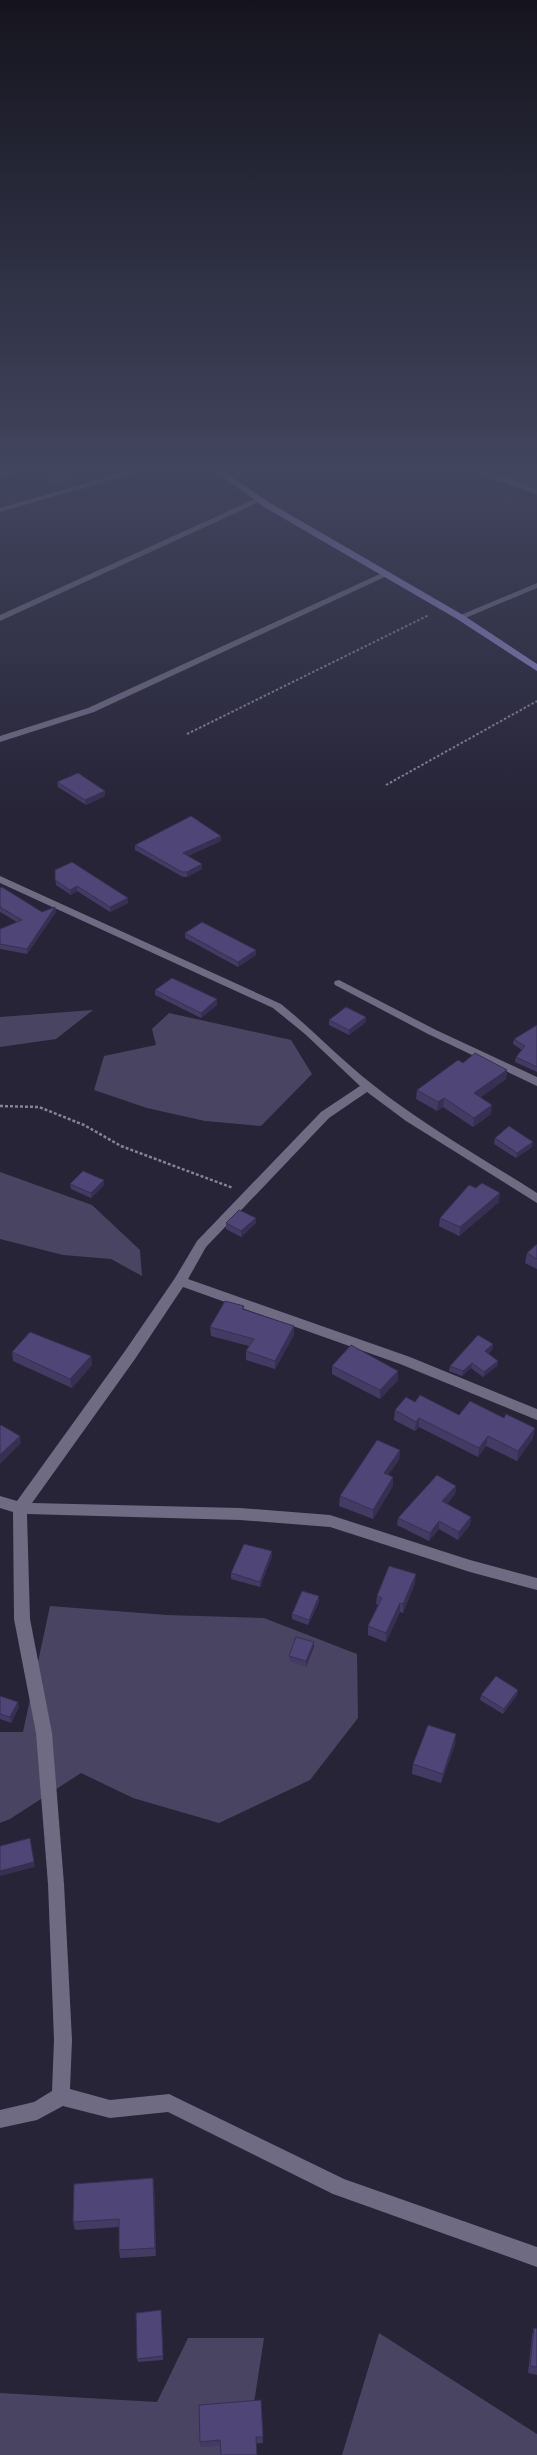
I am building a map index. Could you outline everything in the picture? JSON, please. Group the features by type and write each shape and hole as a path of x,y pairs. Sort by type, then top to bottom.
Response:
{"main road":[{"path":"395,581 460,617 537,668"}],"street":[{"path":"0,618 82,581"},
{"path":"0,739 92,710 373,581"},
{"path":"460,617 537,585"},
{"path":"0,880 277,1006 309,1032 367,1086 410,1118 537,1199"},
{"path":"339,983 432,1032 537,1082"},
{"path":"61,2096 63,2040 56,1884 44,1733 22,1618 20,1508 180,1281 201,1244 325,1116 367,1086"},
{"path":"180,1281 358,1343 504,1400 537,1415"},
{"path":"0,1502 20,1508 240,1514 330,1521 470,1566 537,1584"},
{"path":"0,2119 37,2112 61,2096 110,2109 169,2103 340,2187 537,2257"}],"path":[{"path":"187,734 443,608"},
{"path":"386,785 537,701"},
{"path":"0,1106 39,1107 84,1125 121,1146 250,1195"}],"shaded area":[{"path":"93,1010 56,1039 0,1047 0,1017"},
{"path":"169,1013 291,1040 312,1074 261,1126 205,1121 147,1108 94,1090 104,1056 156,1045 152,1029"},
{"path":"0,1172 92,1205 140,1250 142,1276 111,1259 63,1255 0,1239"},
{"path":"50,1606 167,1615 264,1618 357,1654 358,1718 310,1780 219,1823 133,1798 81,1773 10,1819 0,1823 0,1732 23,1732"},
{"path":"379,2333 537,2434 537,2455 342,2455"},
{"path":"188,2338 264,2338 246,2455 0,2455 0,2393 157,2402"}],"building":[{"path":"78,773 105,791 85,800 57,782"},
{"path":"191,816 221,836 183,853 202,864 187,872 182,872 135,845"},
{"path":"72,862 128,898 110,907 77,886 70,890 55,880 55,870"},
{"path":"2,887 42,912 55,907 27,949 0,944 0,929 22,920 0,907 0,888"},
{"path":"202,922 256,950 238,962 185,933"},
{"path":"172,978 217,999 201,1013 155,990"},
{"path":"346,1007 366,1017 349,1030 329,1020"},
{"path":"537,1025 537,1067 516,1057 525,1046 514,1039"},
{"path":"475,1053 507,1070 474,1093 492,1105 474,1118 444,1098 438,1102 417,1090 458,1060 463,1063"},
{"path":"509,1126 533,1142 517,1153 495,1138"},
{"path":"83,1171 104,1180 91,1193 70,1184"},
{"path":"482,1183 500,1193 460,1227 440,1218 469,1185 476,1188"},
{"path":"239,1210 256,1218 241,1231 226,1223"},
{"path":"537,1244 537,1259 527,1253"},
{"path":"225,1301 244,1306 242,1309 294,1326 275,1361 246,1351 254,1339 210,1327"},
{"path":"30,1332 91,1356 70,1379 12,1352"},
{"path":"478,1335 493,1344 485,1351 498,1361 484,1372 472,1363 463,1371 450,1366"},
{"path":"351,1345 398,1371 380,1390 332,1366"},
{"path":"420,1395 459,1415 470,1401 504,1418 506,1414 535,1428 518,1451 488,1436 479,1448 419,1418 416,1422 395,1410 406,1397 415,1402"},
{"path":"0,1426 20,1436 0,1455"},
{"path":"377,1440 400,1450 384,1473 393,1477 373,1510 340,1496"},
{"path":"437,1475 456,1486 442,1501 471,1517 459,1532 439,1521 430,1533 398,1518"},
{"path":"244,1544 272,1551 260,1582 231,1573"},
{"path":"389,1566 416,1574 403,1604 400,1603 386,1633 368,1626 382,1598 377,1596"},
{"path":"302,1591 319,1596 309,1620 292,1614"},
{"path":"296,1637 314,1642 306,1661 289,1656"},
{"path":"496,1676 518,1690 504,1709 481,1695"},
{"path":"0,1696 18,1702 10,1717 0,1714"},
{"path":"428,1725 456,1734 443,1774 413,1764"},
{"path":"30,1838 34,1862 0,1871 0,1846"},
{"path":"153,2178 155,2248 119,2250 119,2219 73,2222 74,2184"},
{"path":"161,2310 163,2356 137,2359 136,2313"},
{"path":"534,2328 537,2329 537,2367 530,2366"},
{"path":"261,2400 263,2437 256,2437 257,2455 221,2455 220,2440 200,2442 199,2405"}]}
